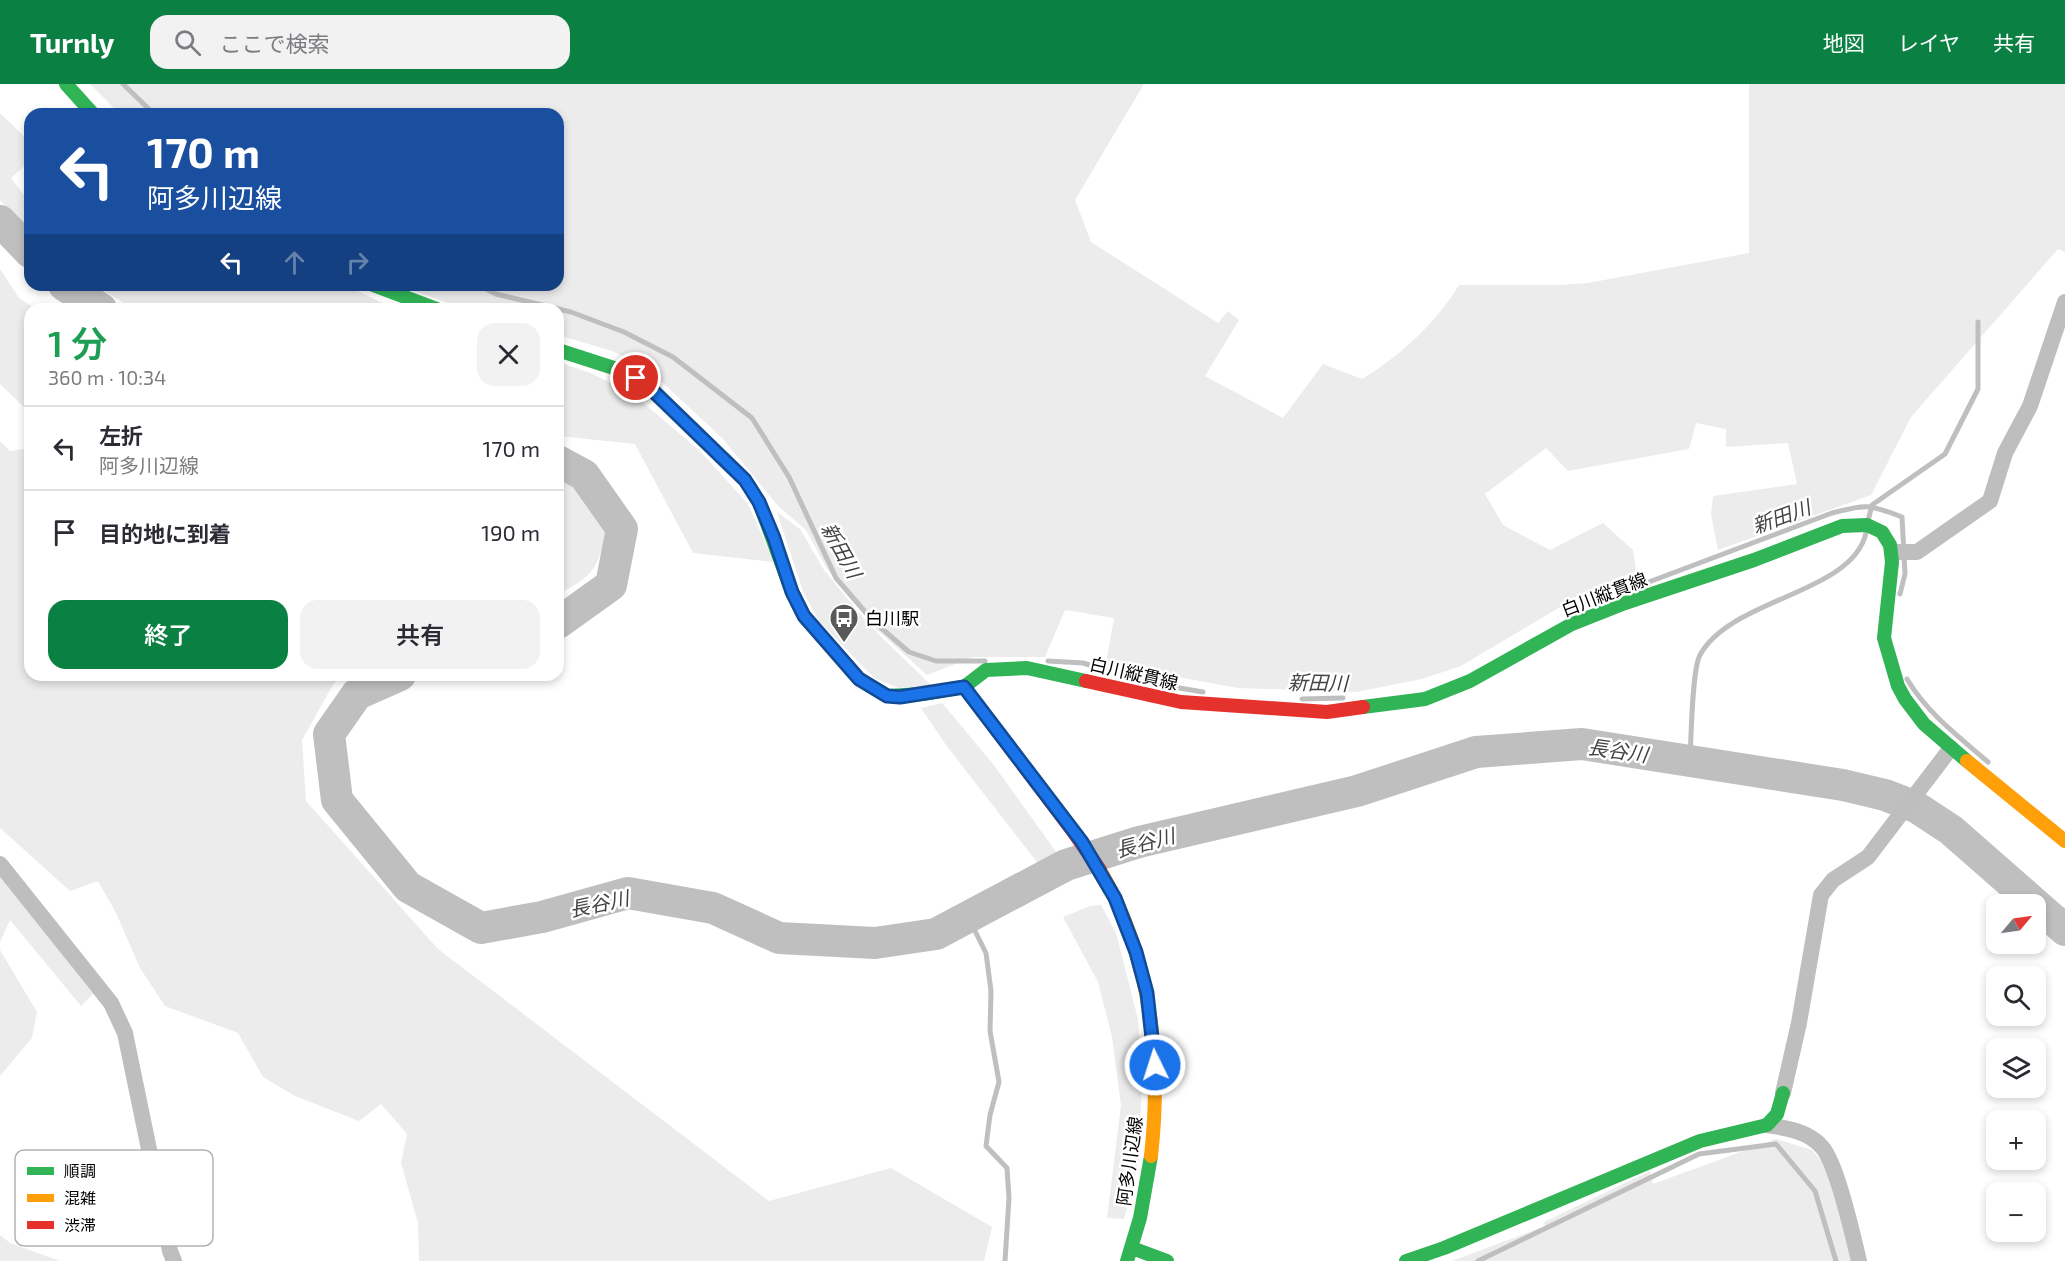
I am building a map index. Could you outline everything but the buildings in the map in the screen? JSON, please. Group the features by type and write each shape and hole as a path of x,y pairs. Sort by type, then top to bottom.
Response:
{"street":[{"path":"66,84 88,108"},
{"path":"389,291 421,303"},
{"path":"2065,302 2030,406 2005,453 1990,501 1903,552 1884,640 1898,687 1918,717 1951,748 2065,842"},
{"path":"564,352 623,370 648,386 745,480 759,502 771,529 792,592 804,616 859,679 887,696 900,697 964,687"},
{"name":"白川縦貫線","path":"964,687 987,670 1027,668 1181,702 1327,712 1425,699 1470,681 1572,624 1625,603 1754,560 1842,526 1868,526 1884,534 1903,552"},
{"name":"阿多川辺線","path":"964,687 1082,842 1115,898 1136,952 1147,993 1155,1065 1154,1135 1150,1172 1129,1255"},
{"path":"1767,1125 1777,1114 1783,1093 1799,1023 1821,895 1833,880 1868,857 1951,748"},
{"path":"0,864 111,1003 125,1033 149,1150"},
{"path":"1406,1261 1444,1248 1700,1141 1767,1125 1792,1128 1811,1138 1823,1148 1850,1224 1859,1261"},
{"path":"169,1246 174,1261"},
{"path":"1129,1255 1167,1261"}],"shaded area":[{"path":"90,84 1144,84 1075,200 1091,242 1218,323 1228,311 1239,320 1205,376 1283,418 1323,364 1362,379 1416,338 1450,299 1459,285 1588,283 1749,253 1749,84 2065,84 2065,252 2058,249 1911,417 1871,495 1718,550 1711,515 1713,496 1797,484 1788,443 1726,447 1726,429 1696,423 1689,449 1568,471 1546,448 1485,494 1503,525 1550,550 1603,523 1633,550 1636,571 1582,594 1461,666 1422,679 1356,692 1238,688 1106,664 1114,618 1065,610 1045,657 973,657 927,675 874,627 827,569 806,530 778,506 723,439 645,366 612,351 564,337 564,303 448,303 414,291 564,291 564,108 114,108"},
{"path":"0,113 24,136 24,166 11,178 24,195 24,225 0,200"},
{"path":"0,269 19,298 27,303 24,303 24,407 0,384"},
{"path":"104,291 358,291 382,303 124,303"},
{"path":"564,364 591,373 634,395 699,450 748,504 774,562 693,553 635,444 564,437"},
{"path":"0,441 10,451 24,449 24,681 336,681 302,740 306,801 438,949 769,1201 891,1168 992,1227 984,1261 419,1261 418,1223 401,1163 407,1134 381,1104 359,1121 295,1096 263,1077 238,1033 165,1006 140,968 116,913 98,881 70,891 0,828"},
{"path":"564,481 587,500 609,529 593,569 564,591"},
{"path":"777,512 800,529 824,570 870,626 931,685 899,688 874,678 819,621 804,594"},
{"path":"942,703 993,764 1059,856 1040,866 946,745 921,708"},
{"path":"0,875 93,994 81,1006 10,920 0,942"},
{"path":"1101,905 1116,933 1138,1019 1142,1079 1139,1160 1124,1219 1107,1218 1121,1105 1112,1037 1098,982 1063,917 1090,906"},
{"path":"0,950 37,1012 32,1038 0,1076"},
{"path":"1776,1139 1812,1150 1826,1167 1860,1261 1452,1261 1545,1226 1544,1222 1650,1171 1653,1184"},
{"path":"0,1235 15,1246 60,1261 0,1261"}],"waterway":[{"name":"新田川","path":"123,84 148,108"},
{"name":"長谷川","path":"0,221 24,246"},
{"name":"長谷川","path":"73,291 92,303"},
{"name":"新田川","path":"490,291 534,303"},
{"name":"新田川","path":"564,310 624,332 673,357 752,418 789,477 836,578 873,621 909,652 936,661 985,661"},
{"path":"1868,521 1872,505 1945,454 1978,389 1978,322"},
{"name":"長谷川","path":"564,464 584,475 622,529 611,585 564,619"},
{"name":"新田川","path":"1625,591 1832,513 1867,507 1902,517 1905,574 1900,594"},
{"path":"1690,761 1694,689 1700,655 1715,636 1737,620 1839,570 1856,553 1866,533"},
{"name":"新田川","path":"1048,661 1083,663 1150,683 1203,692"},
{"name":"新田川","path":"1907,679 1934,714 1988,762"},
{"name":"長谷川","path":"386,681 357,694 329,734 337,800 408,887 481,928 542,917 628,893 713,908 779,938 875,943 936,934 1066,865 1139,842 1357,791 1476,752 1582,744 1843,785 1885,795 1916,807 1951,830 2065,930"},
{"name":"新田川","path":"1302,699 1343,698"},
{"path":"968,917 986,953 991,991 990,1031 999,1082 990,1115 986,1146 1007,1168 1009,1198 1005,1261"},
{"path":"1478,1261 1699,1154 1776,1144 1815,1191 1836,1261"}],"traffic: fast":[{"path":"66,84 88,108"},
{"path":"389,291 421,303"},
{"path":"564,352 623,371 648,386 745,480 759,502 792,592 804,616 859,679 887,696 922,694 964,687 986,670 1027,668 1086,681"},
{"path":"1363,707 1425,699 1470,681 1572,624 1625,603 1754,560 1842,526 1867,525 1882,532 1890,545 1892,562 1884,638 1898,686 1924,724 1967,761"},
{"path":"1406,1261 1444,1248 1700,1141 1767,1125 1777,1114 1783,1093"},
{"path":"1127,1261 1140,1218 1151,1156"},
{"path":"1132,1248 1167,1261"}],"traffic: slow":[{"path":"1967,761 2065,841"},
{"path":"1100,870 1131,937 1149,1008 1155,1082 1151,1156"}],"traffic: jam":[{"path":"1086,681 1181,702 1327,712 1363,707"},
{"path":"964,687 1100,870"}],"place":[{"name":"白川駅","path":"844,644"}],"route":[{"path":"636,378 648,386 745,480 759,502 792,592 804,616 859,679 887,696 900,697 964,687 1082,842 1115,898 1136,952 1147,993 1155,1065"}]}
